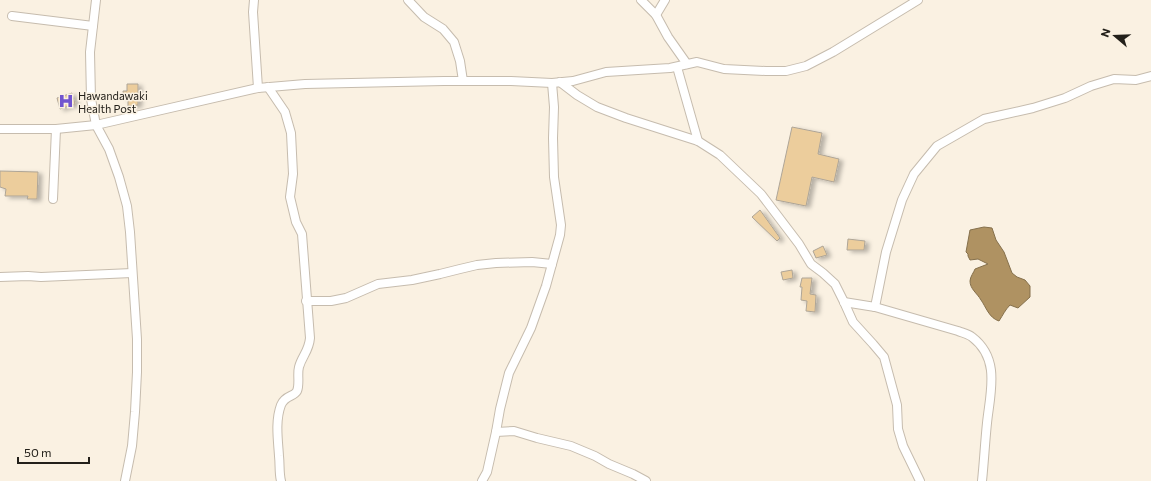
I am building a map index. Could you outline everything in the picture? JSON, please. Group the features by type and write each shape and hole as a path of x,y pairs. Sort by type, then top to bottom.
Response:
{"street":[{"path":"96,0 90,52 91,99 96,125 109,149 120,177 127,206 137,339 137,392 132,446 125,481"},
{"path":"254,0 253,12 258,88"},
{"path":"408,0 424,17 443,29 454,42 460,61 462,81"},
{"path":"641,0 656,15 687,64"},
{"path":"656,15 665,0"},
{"path":"0,129 56,128 96,125 258,88 305,84 462,81 556,82 573,81 606,72 670,68 697,62 724,69 786,71 806,66 833,52 918,0"},
{"path":"12,16 92,26"},
{"path":"677,67 698,140"},
{"path":"875,308 886,252 902,200 914,174 937,146 984,119 1033,108 1065,98 1091,86 1114,79 1136,80 1151,76"},
{"path":"556,82 597,107 626,118 698,140 720,155 761,194 799,244 811,264 835,284 853,322 884,357 897,405 898,429 903,446 920,481"},
{"path":"482,481 487,472 509,373 531,328 546,286 562,225 554,178 553,138 556,82"},
{"path":"268,87 285,112 291,133 293,174 290,197 296,222 302,234 310,345 300,364 297,391 286,397 280,409 277,434 281,481"},
{"path":"53,199 56,128"},
{"path":"306,301 331,301 346,298 378,284 433,276 477,265 532,262 552,264"},
{"path":"0,276 41,277 132,273"},
{"path":"844,302 875,308 958,331 971,336 981,345 990,363 992,385 982,481"},
{"path":"496,432 514,431 572,446 646,481"}],"shaded area":[{"path":"984,227 992,228 996,240 1004,252 1012,273 1025,280 1030,286 1030,297 1018,308 1010,305 999,321 990,315 970,284 975,269 988,264 978,259 970,260 966,252 970,230"}],"building":[{"path":"127,84 138,84 138,105 128,106 128,99 124,99 123,91 127,91"},
{"name":"Hawandawaki Health Post","path":"72,93 75,104 60,109 57,98"},
{"path":"792,127 822,133 818,154 839,159 834,182 812,177 806,206 776,200"},
{"path":"0,171 38,172 37,199 27,199 28,196 5,196 6,189 0,187"},
{"path":"760,210 780,238 777,241 752,217"},
{"path":"848,239 865,241 864,250 847,250"},
{"path":"823,246 827,255 816,258 813,251"},
{"path":"792,270 793,278 783,280 781,272"},
{"path":"802,278 812,278 810,294 816,295 815,312 806,311 807,301 801,300 802,287 800,287"}],"place":[{"name":"Hawandawaki Health Post","path":"66,101"}]}
